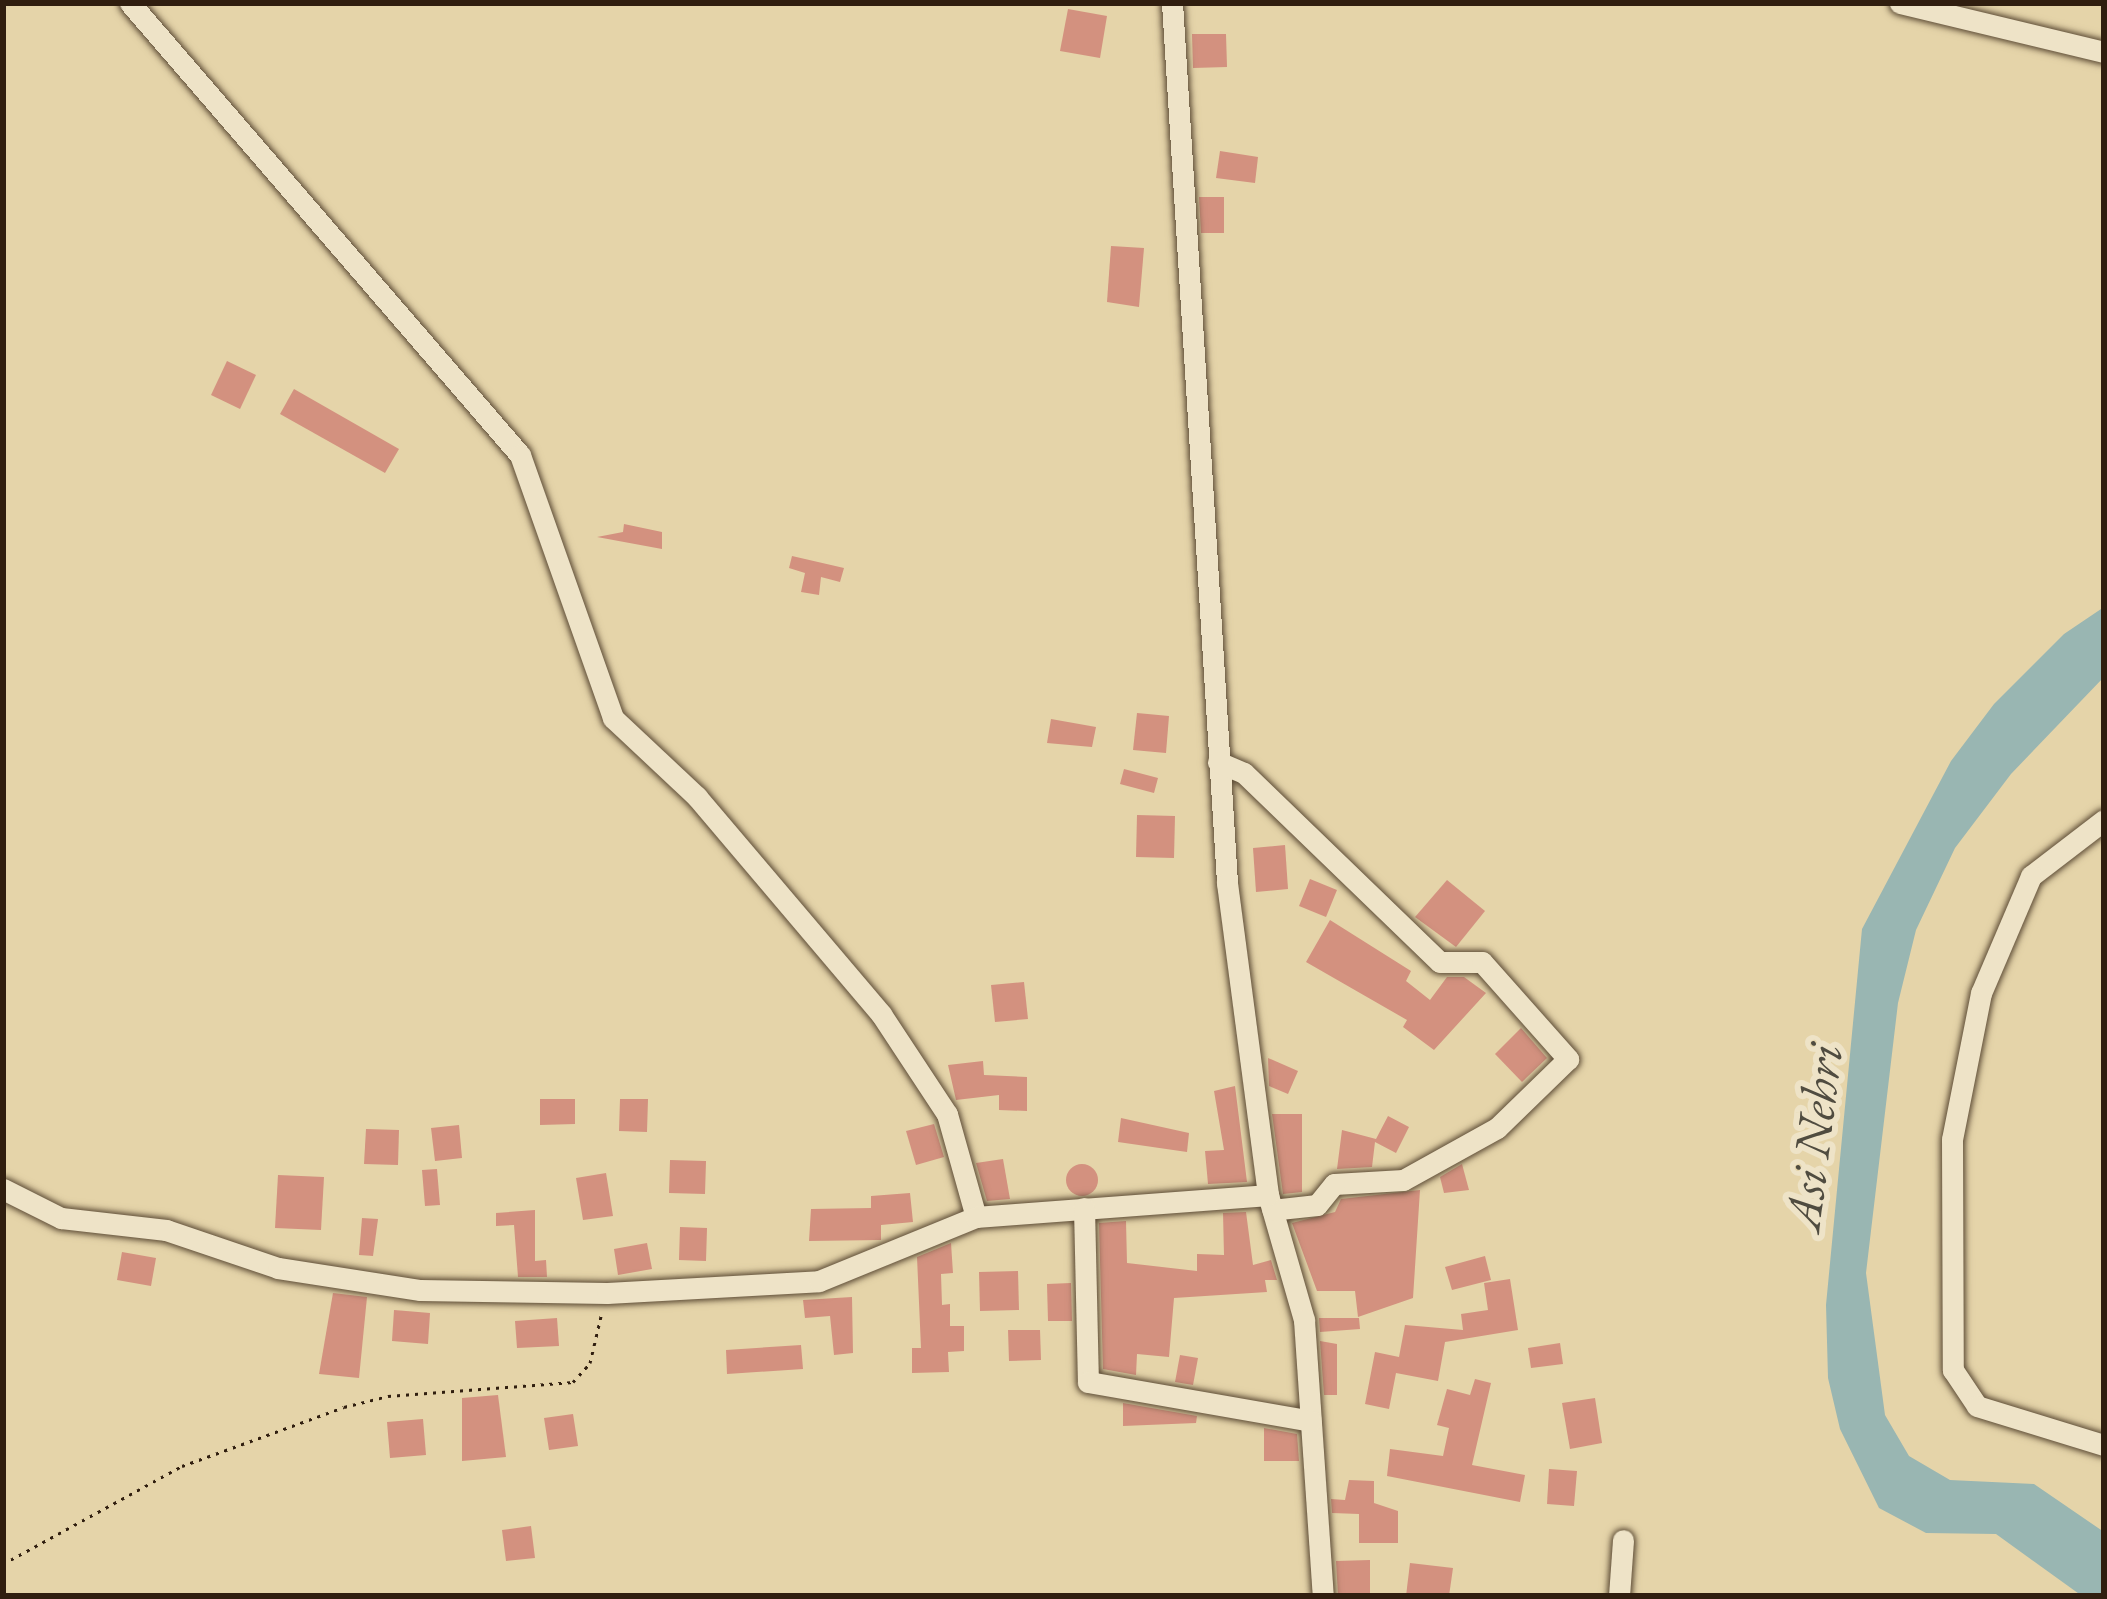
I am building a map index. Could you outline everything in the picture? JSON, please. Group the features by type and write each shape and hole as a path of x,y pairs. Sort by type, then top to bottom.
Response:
{"street":[{"path":"130,3 520,455 614,718 697,797 881,1013 947,1114 976,1217"},
{"path":"1172,3 1218,762 1270,1202 1304,1319 1323,1596"},
{"path":"1900,3 2104,52"},
{"path":"3,1189 62,1218 166,1230 278,1268 420,1290 607,1293 818,1281 976,1217 1084,1208 1270,1202 1317,1205 1334,1184 1403,1180 1497,1128 1568,1059 1481,962 1441,962 1244,773 1218,762"},
{"path":"2104,820 2031,876 1981,993 1952,1139 1953,1370 1977,1406 2104,1445"},
{"path":"1084,1208 1088,1382 1311,1421"},
{"path":"1619,1596 1623,1540"}],"path":[{"path":"3,1564 182,1466 344,1407 388,1396 573,1382 590,1363 607,1293"}],"water":[{"path":"2104,607 2104,677 2011,774 1955,848 1916,930 1898,1003 1866,1273 1885,1415 1909,1456 1950,1480 2034,1484 2104,1532 2104,1596 2082,1596 1996,1534 1926,1533 1879,1508 1840,1429 1828,1378 1826,1305 1862,929 1951,761 1994,704 2064,634"}],"building":[{"path":"1068,9 1107,16 1100,58 1060,51"},
{"path":"1192,34 1226,34 1227,67 1193,68"},
{"path":"1220,151 1258,157 1255,183 1216,178"},
{"path":"1199,197 1224,197 1224,233 1201,233"},
{"path":"1111,246 1144,248 1139,307 1107,302"},
{"path":"227,361 256,375 240,409 211,395"},
{"path":"294,389 399,449 385,473 280,414"},
{"path":"624,524 662,532 662,549 597,537 623,532"},
{"path":"792,556 844,568 840,582 821,577 819,595 801,592 805,573 789,568"},
{"path":"1137,713 1169,716 1166,753 1133,750"},
{"path":"1051,719 1096,727 1092,747 1047,743"},
{"path":"1124,769 1158,778 1154,793 1120,784"},
{"path":"1137,815 1175,816 1174,858 1136,857"},
{"path":"1285,845 1288,889 1256,892 1253,848"},
{"path":"1310,879 1337,890 1326,917 1299,906"},
{"path":"1447,880 1485,911 1456,947 1415,917"},
{"path":"1330,920 1411,971 1406,981 1430,1000 1447,977 1464,977 1486,993 1434,1050 1403,1027 1407,1020 1306,962"},
{"path":"1024,982 1028,1019 995,1022 991,985"},
{"path":"1521,1028 1547,1058 1522,1082 1495,1054"},
{"path":"1268,1058 1298,1071 1288,1094 1269,1086"},
{"path":"983,1061 984,1075 1027,1077 1027,1111 999,1110 999,1095 956,1100 948,1065"},
{"path":"1235,1086 1247,1182 1208,1184 1205,1151 1224,1150 1214,1091"},
{"path":"540,1099 575,1099 575,1124 540,1125"},
{"path":"620,1099 648,1099 647,1132 619,1131"},
{"path":"1272,1114 1302,1114 1302,1192 1283,1194"},
{"path":"1388,1116 1409,1127 1396,1153 1375,1142 1372,1167 1337,1169 1342,1130 1376,1139"},
{"path":"1121,1118 1189,1133 1187,1152 1118,1142"},
{"path":"934,1124 944,1157 916,1165 906,1131"},
{"path":"459,1125 462,1158 435,1161 431,1128"},
{"path":"366,1129 399,1130 398,1165 364,1164"},
{"path":"1003,1159 1010,1199 987,1201 976,1163"},
{"path":"670,1160 706,1161 705,1194 669,1193"},
{"path":"1082,1164 1093,1169 1098,1180 1093,1191 1082,1196 1071,1191 1066,1180 1071,1169"},
{"path":"1462,1164 1469,1190 1444,1193 1440,1177"},
{"path":"437,1169 440,1205 425,1206 422,1170"},
{"path":"606,1173 613,1216 583,1220 576,1178"},
{"path":"278,1175 324,1177 321,1230 275,1228"},
{"path":"1420,1190 1413,1298 1358,1317 1355,1291 1317,1291 1292,1223 1335,1212 1341,1199"},
{"path":"910,1193 913,1222 881,1225 881,1240 809,1241 811,1209 871,1208 871,1196"},
{"path":"535,1210 535,1261 546,1260 547,1277 518,1277 514,1225 496,1226 496,1213"},
{"path":"1246,1212 1253,1265 1271,1260 1277,1280 1265,1280 1267,1292 1174,1298 1169,1357 1137,1354 1136,1375 1103,1369 1099,1223 1126,1221 1127,1263 1197,1271 1197,1254 1224,1255 1223,1213"},
{"path":"362,1218 378,1219 373,1256 359,1255"},
{"path":"680,1227 707,1228 706,1261 679,1260"},
{"path":"647,1243 652,1269 618,1275 614,1249"},
{"path":"951,1243 953,1273 941,1274 942,1305 950,1304 950,1326 964,1326 964,1351 948,1352 949,1372 912,1373 912,1348 921,1348 917,1257"},
{"path":"122,1252 156,1258 151,1286 117,1280"},
{"path":"1485,1256 1491,1280 1452,1290 1445,1267"},
{"path":"1018,1271 1019,1310 980,1311 979,1272"},
{"path":"1510,1279 1518,1330 1445,1342 1438,1381 1396,1373 1389,1409 1365,1404 1375,1352 1399,1357 1405,1325 1463,1330 1461,1314 1488,1310 1484,1283"},
{"path":"1071,1283 1072,1321 1048,1321 1047,1284"},
{"path":"333,1293 367,1297 359,1378 319,1374"},
{"path":"852,1297 853,1353 834,1355 830,1316 805,1318 803,1300"},
{"path":"394,1310 430,1313 428,1344 392,1341"},
{"path":"557,1318 559,1346 517,1348 515,1321"},
{"path":"1319,1318 1359,1318 1360,1329 1320,1332"},
{"path":"1008,1330 1040,1330 1041,1360 1009,1361"},
{"path":"1320,1341 1337,1344 1337,1395 1324,1395"},
{"path":"1560,1343 1563,1364 1531,1368 1528,1348"},
{"path":"801,1345 803,1369 727,1374 726,1350"},
{"path":"1180,1355 1198,1358 1193,1385 1175,1382"},
{"path":"1475,1379 1491,1383 1472,1465 1525,1475 1520,1502 1387,1476 1390,1449 1443,1456 1449,1428 1437,1425 1447,1389 1470,1395"},
{"path":"498,1395 506,1457 462,1461 462,1398"},
{"path":"1595,1398 1602,1443 1570,1449 1562,1403"},
{"path":"1123,1403 1197,1416 1196,1423 1123,1426"},
{"path":"573,1414 578,1446 549,1450 544,1418"},
{"path":"423,1419 426,1455 390,1458 387,1422"},
{"path":"1264,1428 1297,1434 1299,1461 1264,1461"},
{"path":"1549,1469 1577,1471 1574,1506 1547,1504"},
{"path":"1349,1480 1374,1481 1374,1503 1398,1511 1398,1543 1359,1543 1359,1514 1332,1513 1331,1499 1345,1500"},
{"path":"531,1526 535,1558 506,1561 502,1530"},
{"path":"1370,1560 1370,1594 1338,1595 1336,1561"},
{"path":"1410,1563 1453,1568 1449,1596 1406,1596"}],"water label":[{"name":"Asi Nehri","path":"1813,1137"}]}
